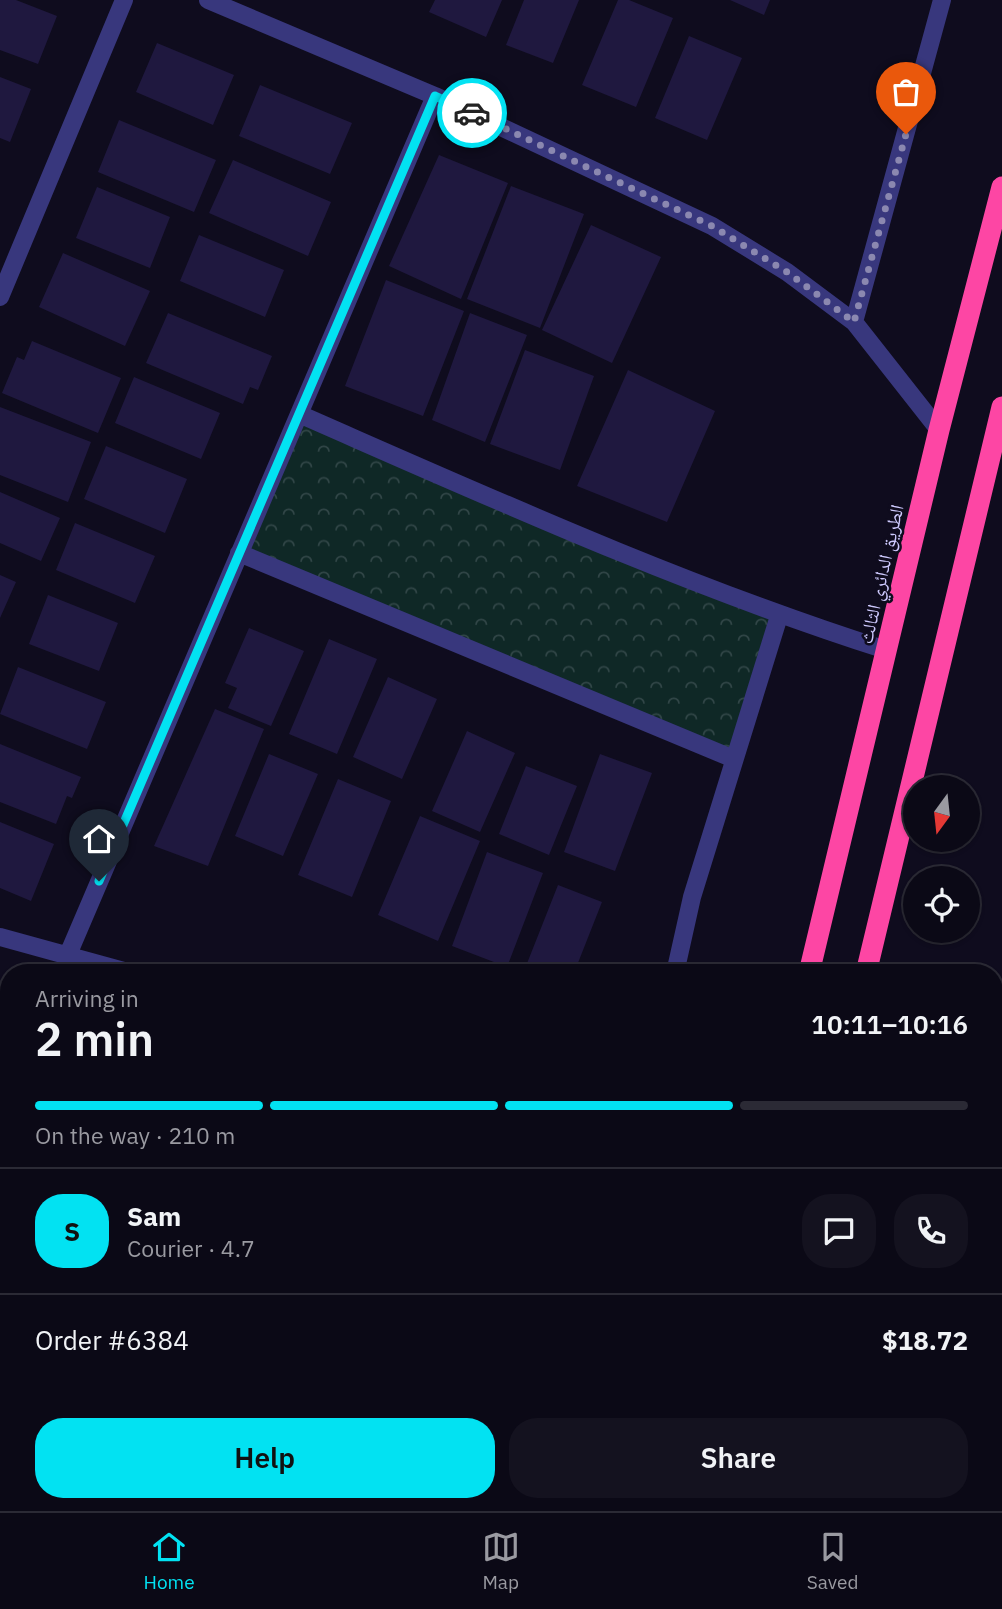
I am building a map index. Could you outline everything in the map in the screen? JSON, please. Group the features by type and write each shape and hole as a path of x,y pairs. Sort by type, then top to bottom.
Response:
{"highway":[{"name":"الطريق الدائري الثالث","path":"811,964 939,430 1002,187"},
{"path":"868,964 1002,407"}],"street":[{"path":"0,297 124,0"},
{"path":"208,0 435,96 712,226 787,272 854,322 939,430"},
{"path":"854,322 942,0"},
{"path":"67,957 435,96"},
{"path":"299,414 609,550 779,616 886,650"},
{"path":"239,553 734,759"},
{"path":"677,964 692,897 779,616"},
{"path":"0,937 95,964"}],"green space":[{"path":"294,413 775,615 731,758 234,550"}],"building":[{"path":"0,0 16,0 57,16 38,64 0,50"},
{"path":"435,0 502,0 486,37 429,12"},
{"path":"524,0 579,0 553,63 506,45"},
{"path":"618,0 629,0 673,18 636,107 582,85"},
{"path":"730,0 770,0 764,15"},
{"path":"689,36 742,58 707,140 655,118"},
{"path":"157,43 234,75 213,125 136,92"},
{"path":"0,77 31,89 10,142 0,138"},
{"path":"260,85 352,123 330,174 239,136"},
{"path":"119,120 216,160 194,212 98,172"},
{"path":"439,155 508,183 461,299 389,266"},
{"path":"233,160 331,202 308,256 209,213"},
{"path":"511,186 584,214 540,328 467,299"},
{"path":"97,187 170,217 150,268 76,238"},
{"path":"591,225 661,257 612,363 542,330"},
{"path":"199,235 284,270 265,317 180,281"},
{"path":"63,253 150,291 125,346 39,307"},
{"path":"386,280 464,311 423,416 345,386"},
{"path":"168,313 272,356 258,390 250,387 243,404 146,363"},
{"path":"470,313 527,335 485,442 432,420"},
{"path":"32,341 121,378 98,433 2,393 17,357 24,360"},
{"path":"525,350 594,376 560,470 490,444"},
{"path":"628,370 715,411 667,522 577,486"},
{"path":"134,377 220,413 201,459 115,423"},
{"path":"0,407 91,442 68,502 0,475"},
{"path":"106,446 187,479 165,533 84,499"},
{"path":"0,492 60,518 41,561 0,543"},
{"path":"75,523 155,556 135,603 56,570"},
{"path":"0,575 16,582 0,618"},
{"path":"48,595 118,623 99,671 29,644"},
{"path":"249,628 304,651 271,726 228,708 237,688 225,683"},
{"path":"329,639 377,659 337,754 289,734"},
{"path":"18,667 106,702 87,749 0,714"},
{"path":"388,677 437,699 402,779 353,757"},
{"path":"215,709 264,729 208,866 154,846"},
{"path":"467,731 515,753 480,832 432,811"},
{"path":"0,744 81,777 72,798 67,796 56,824 0,802"},
{"path":"269,754 318,774 283,856 235,836"},
{"path":"600,754 652,773 615,871 564,852"},
{"path":"526,766 577,786 549,855 499,834"},
{"path":"338,779 391,801 352,897 298,875"},
{"path":"420,816 480,841 438,941 378,915"},
{"path":"0,822 54,844 31,901 0,888"},
{"path":"487,852 543,873 508,964 499,964 452,946"},
{"path":"558,885 602,902 578,964 527,964"}],"way so far":[{"path":"472,113 712,226 787,272 854,322 906,134"}],"route":[{"path":"99,881 435,96 472,113"}]}
